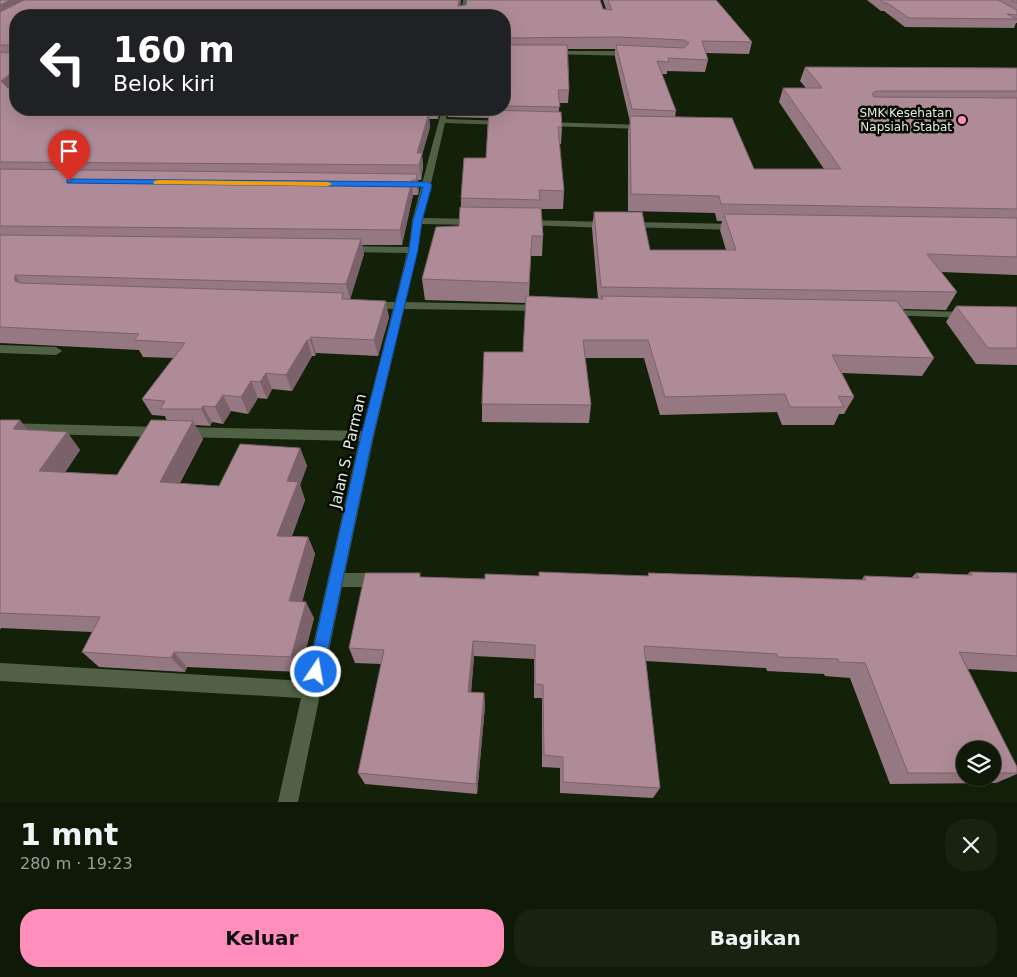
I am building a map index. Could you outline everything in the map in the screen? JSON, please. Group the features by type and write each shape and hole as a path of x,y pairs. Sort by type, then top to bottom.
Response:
{"street":[{"path":"542,53 618,52 637,55"},
{"path":"440,119 512,123"},
{"name":"Jalan S. Parman","path":"288,802 367,436 413,250 423,185 440,119"},
{"path":"541,124 650,127"},
{"path":"418,221 486,222"},
{"path":"515,223 748,227"},
{"path":"334,249 413,250"},
{"path":"360,304 557,308"},
{"path":"874,313 979,315"},
{"path":"0,349 56,351"},
{"path":"0,428 367,436"},
{"path":"336,580 395,580"},
{"path":"0,672 312,690"}],"building":[{"path":"0,0 10,0 0,5"},
{"path":"24,0 459,0 458,6 466,5 467,0 600,0 603,9 612,10 608,0 716,0 752,42 702,41 708,60 668,58 669,62 657,61 676,111 632,109 616,45 684,48 689,43 684,40 619,37 510,38 510,10 10,10 10,45 0,45 0,12"},
{"path":"880,0 998,0 1017,10 1017,15 1007,14 1017,19 909,18"},
{"path":"510,45 567,45 569,90 558,90 560,107 510,106"},
{"path":"0,52 10,53 10,88 10,115 428,115 417,153 422,153 419,165 0,162","holes":["9,75 10,88 1,81"]},
{"path":"805,67 1017,68 1017,91 876,91 872,94 874,97 1017,98 1017,209 721,204 719,196 631,194 630,116 732,118 754,169 841,169 783,88 822,88"},
{"path":"510,111 561,112 562,127 558,127 564,191 539,190 540,200 461,198 464,158 486,158 489,115 510,115"},
{"path":"0,169 417,174 416,180 412,180 400,230 0,226"},
{"path":"460,207 541,208 543,236 532,236 529,283 422,279 436,227 459,226"},
{"path":"594,212 642,212 650,250 736,250 724,214 1017,218 1017,257 927,254 957,292 601,287"},
{"path":"0,235 361,239 346,284 15,275 15,281 20,283 343,293 342,299 386,301 374,340 311,337 310,340 307,340 286,375 266,373 260,382 251,381 241,397 223,395 215,407 160,409 165,401 142,399 185,343 134,340 139,334 0,327"},
{"path":"526,296 603,299 602,296 897,301 934,358 832,355 854,397 838,396 844,407 790,407 785,394 665,397 648,340 583,340 591,405 482,404 484,352 523,352"},
{"path":"956,306 1017,307 1017,348 988,348"},
{"path":"0,420 20,420 13,429 67,432 39,471 117,475 151,420 193,421 160,482 219,486 240,444 300,448 287,481 298,482 277,536 308,537 289,601 306,602 291,657 174,652 171,658 82,652 100,617 0,613"},
{"path":"539,572 649,576 648,573 866,580 864,576 919,578 916,573 972,575 970,572 1017,573 1017,656 959,652 1017,767 1017,773 1001,773 1001,741 956,741 956,773 908,773 865,663 839,662 838,659 778,657 777,654 644,646 660,788 563,782 563,757 544,755 543,685 535,684 535,645 473,641 468,692 484,693 476,784 358,773 384,650 349,648 365,573 420,573 420,577 485,579 485,574 539,576"}],"slow traffic":[{"path":"157,182 328,184"}],"place":[{"name":"SMK Kesehatan Napsiah Stabat","path":"962,120"}],"route":[{"path":"69,181 428,185 367,436 316,672"}]}
